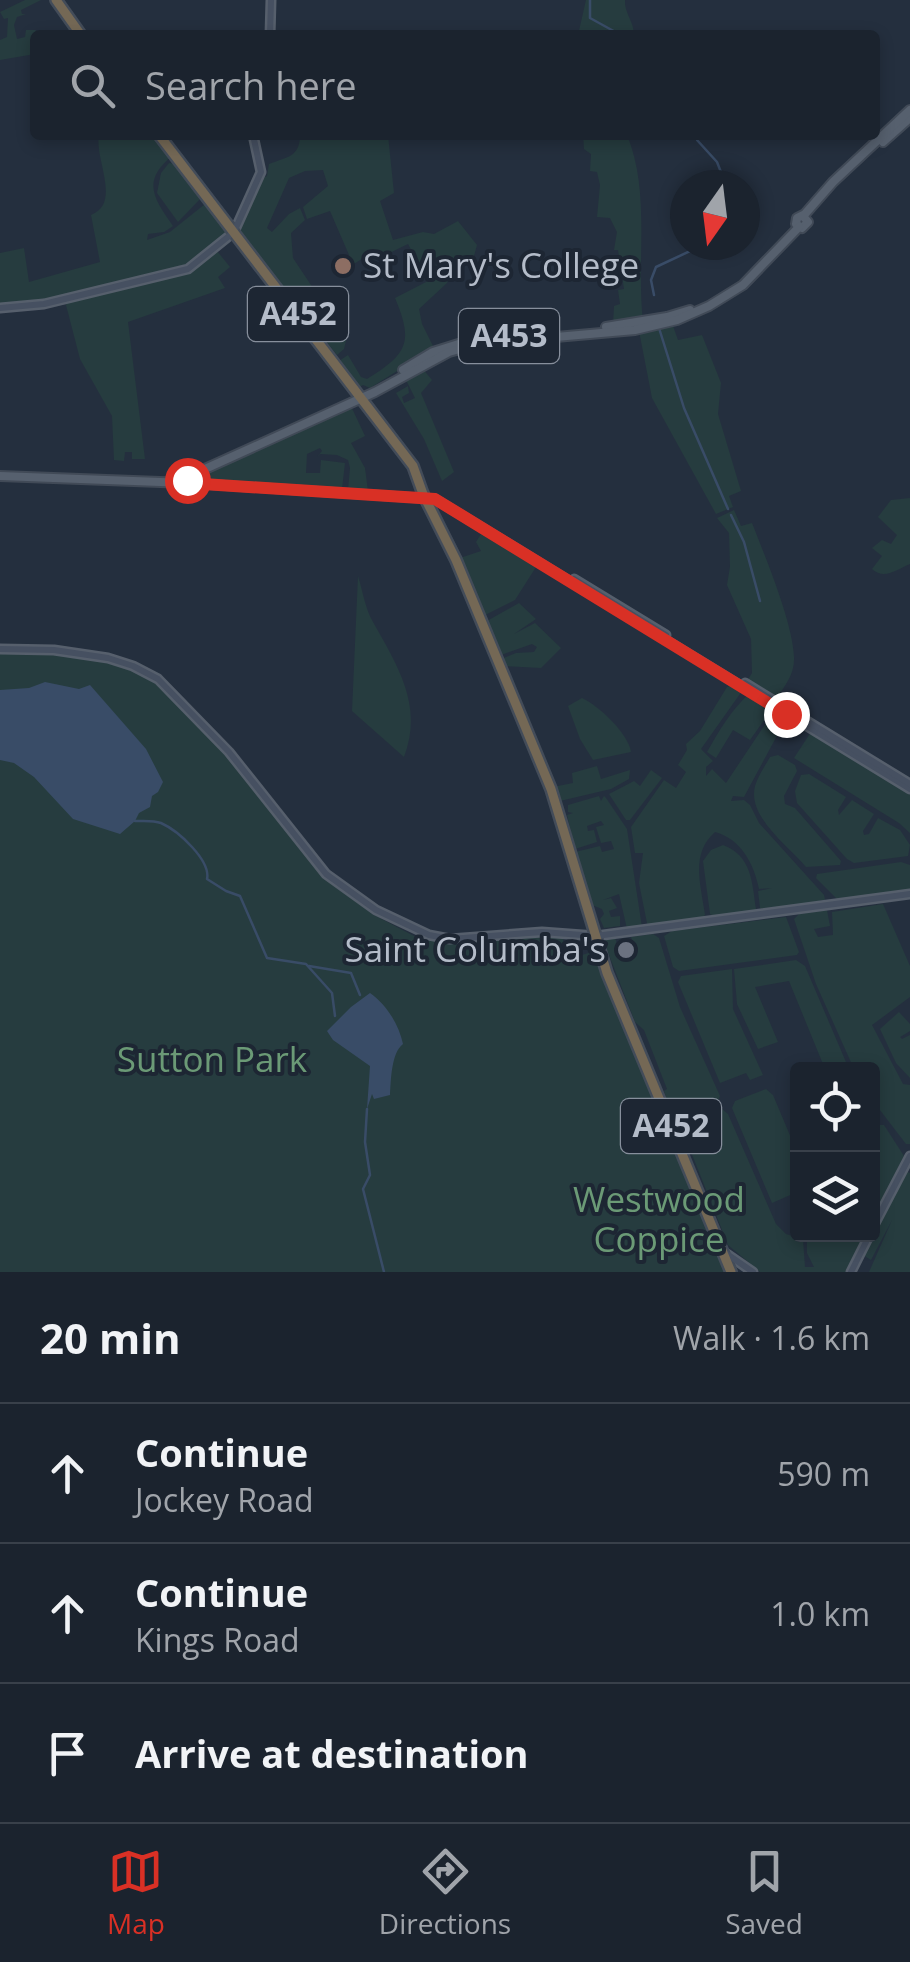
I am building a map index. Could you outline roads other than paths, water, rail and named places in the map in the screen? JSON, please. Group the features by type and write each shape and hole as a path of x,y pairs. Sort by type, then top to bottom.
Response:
{"highway":[{"path":"56,0 78,30"},
{"name":"A452","path":"163,140 408,458 542,768 612,980 731,1272"}],"main road":[{"path":"880,138 910,110"},
{"path":"805,217 910,118"},
{"path":"805,217 833,182 878,140"},
{"name":"A453","path":"0,476 182,481 365,401 434,352 477,342 677,320 742,280 797,226 797,218 805,217"},
{"name":"A453","path":"365,401 436,357 477,342"}],"street":[{"path":"270,30 271,0"},
{"path":"0,308 44,304 188,268 234,232 261,172 255,140"},
{"path":"182,481 426,496 498,533 910,786"},
{"path":"0,649 54,650 108,658 162,682 254,782 326,874 356,898 428,935 450,938 553,932 598,936 910,894"},
{"path":"880,1214 910,1156"},
{"path":"850,1272 866,1242"},
{"path":"727,1255 753,1272"}],"water":[{"path":"45,682 79,689 90,685 146,749 163,782 152,796 150,807 120,834 73,819 34,777 14,763 0,760 0,690 29,688"},
{"path":"370,993 391,1016 403,1044 394,1060 390,1095 374,1099 372,1094 367,1109 370,1066 333,1040 327,1031"}],"waterway":[{"path":"590,0 590,18 612,30"},
{"path":"697,140 720,170"},
{"path":"654,295 651,280 656,267 671,260"},
{"path":"659,328 684,408 728,509"},
{"path":"731,515 744,542 760,601"},
{"path":"135,821 161,823 185,839 204,864 207,879 240,896 267,958 306,964 332,993 335,1016"},
{"path":"309,966 351,973 360,995"},
{"path":"367,1109 365,1142 370,1175 363,1189 384,1272"}],"place":[{"name":"St Mary's College","path":"343,266"},
{"name":"Saint Columba's","path":"626,950"}],"park label":[{"name":"Sutton Park","path":"212,1060"},
{"name":"Westwood Coppice","path":"659,1220"}]}
